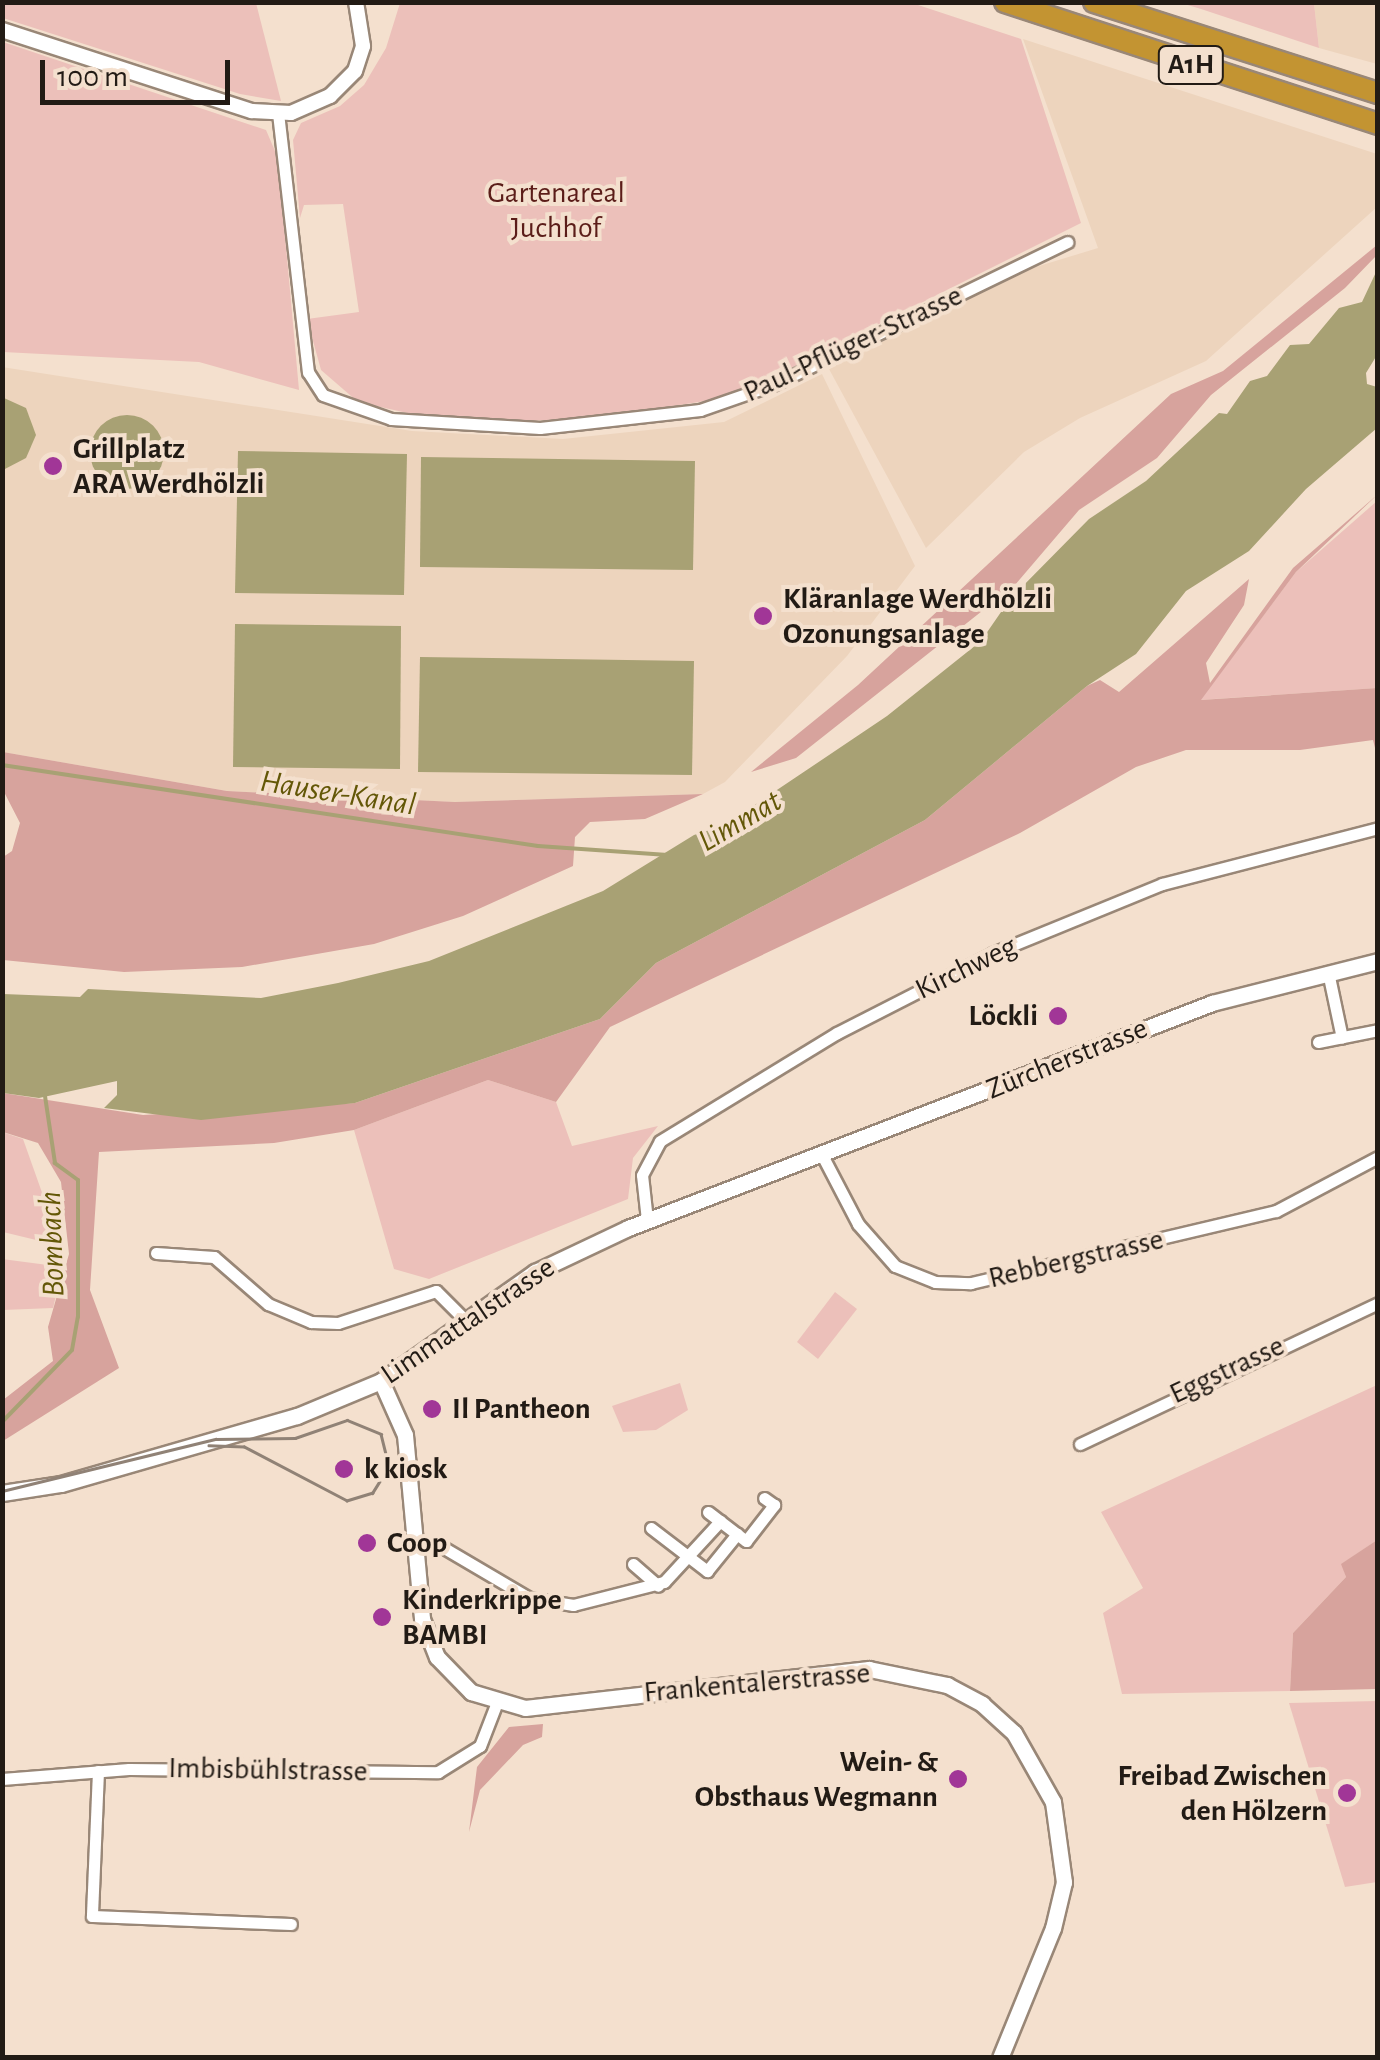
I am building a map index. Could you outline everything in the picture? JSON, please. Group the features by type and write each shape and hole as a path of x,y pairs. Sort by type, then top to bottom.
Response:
{"highway":[{"name":"A1H","path":"1005,2 1378,124"},
{"name":"A1H","path":"1094,2 1378,93"}],"main road":[{"name":"Zürcherstrasse","path":"816,1157 1184,1013 1328,972 1378,962"},
{"name":"Limmattalstrasse","path":"2,1493 61,1484 246,1433 381,1382 535,1272 647,1220 816,1157"},
{"name":"Frankentalerstrasse","path":"381,1382 405,1436 422,1619 437,1657 462,1684 497,1702 525,1708 868,1669 918,1676 982,1704 1037,1766 1063,1846 1053,1928 1000,2058"}],"street":[{"path":"2,30 214,100 278,114 330,96 355,72 363,46 356,2"},
{"name":"Paul-Pflüger-Strasse","path":"278,114 308,372 323,394 391,419 540,428 686,414 776,384 1067,242"},
{"name":"Kirchweg","path":"647,1220 642,1175 660,1141 837,1032 993,953 1108,905 1378,828"},
{"path":"1328,972 1342,1038"},
{"path":"1318,1042 1378,1030"},
{"name":"Rebbergstrasse","path":"816,1157 858,1224 895,1266 935,1282 971,1283 1276,1210 1378,1156"},
{"path":"156,1253 214,1257 268,1304 312,1322 338,1323 436,1290 465,1320"},
{"name":"Eggstrasse","path":"1080,1444 1191,1386 1378,1303"},
{"path":"708,1512 746,1541 774,1506 764,1498"},
{"path":"417,1545 439,1545 548,1604 594,1602 658,1586 691,1559 720,1521"},
{"path":"651,1528 707,1571 738,1534"},
{"path":"633,1564 658,1586"},
{"name":"Imbisbühlstrasse","path":"2,1778 98,1770 438,1772 480,1746 497,1702"},
{"path":"98,1770 92,1916 291,1924"}],"shaded area":[{"path":"1314,3 1377,3 1377,64 1319,48"},
{"path":"1023,39 1377,154 1377,207 1206,361 1080,418 1024,452 926,548 829,369 1013,274 1098,248"},
{"path":"1377,245 1377,255 1345,288 1211,395 1157,458 1079,510 1015,585 796,758 751,772 858,685 1171,394 1223,371"},
{"path":"2,367 412,431 563,439 724,422 822,374 915,566 847,656 725,782 703,794 455,802 227,791 3,752"},
{"path":"1377,495 1296,572 1201,700 1377,688 1377,756 1373,740 1300,750 1186,750 1136,767 1020,833 610,1027 556,1102 488,1080 354,1130 274,1143 99,1152 90,1290 119,1368 3,1441 3,1400 53,1361 48,1327 69,1254 61,1182 38,1143 3,1132 3,1093 143,1115 355,1103 600,1019 656,963 925,820 1087,686 1100,680 1119,692 1249,579 1244,605 1206,663 1210,683 1293,568"},
{"path":"3,752 227,791 455,802 703,794 645,819 590,822 575,837 573,866 463,916 374,944 242,967 124,972 3,960 3,857 12,851 20,823 3,790"},
{"path":"1377,1540 1377,1689 1290,1691 1293,1633 1346,1577 1341,1564"},
{"path":"543,1724 542,1737 523,1745 480,1790 469,1832 477,1767 509,1727"}],"green space":[{"path":"3,2 256,3 281,101 240,94 3,18"},
{"name":"Gartenareal Juchhof","path":"400,3 912,3 1021,39 1081,223 779,374 711,400 598,418 522,421 421,416 358,402 321,370 307,319 359,312 343,204 304,205 300,218 293,140 301,123 340,106 364,85 386,48"},
{"path":"1181,3 1314,3 1319,48 1201,9"},
{"path":"3,42 266,130 278,158 299,390 199,362 3,352"},
{"path":"1377,501 1377,688 1200,700 1296,572"},
{"path":"488,1080 556,1102 572,1146 658,1126 633,1158 628,1199 429,1279 394,1269 354,1130"},
{"path":"2,1132 23,1139 61,1246 3,1232"},
{"path":"2,1259 63,1267 53,1308 3,1310"},
{"path":"835,1292 857,1309 818,1359 797,1342"},
{"path":"680,1383 688,1410 656,1430 623,1432 612,1406"},
{"path":"1377,1385 1377,1540 1342,1564 1346,1577 1293,1633 1290,1691 1122,1694 1103,1613 1143,1588 1101,1512"},
{"name":"Freibad Zwischen den Hölzern","path":"1377,1701 1377,1882 1345,1887 1289,1703"}],"water":[{"name":"Limmat","path":"1377,270 1377,355 1366,373 1367,384 1377,387 1377,428 1306,489 1249,551 1186,591 1136,654 1087,686 925,820 656,963 600,1019 355,1103 201,1120 104,1108 117,1095 117,1081 39,1098 3,1093 3,994 80,997 88,989 261,998 338,983 429,961 603,891 694,835 725,825 887,716 981,641 1010,599 1089,519 1146,481 1219,413 1227,414 1250,381 1267,376 1290,345 1309,344 1339,308 1362,302"},
{"path":"4,398 26,408 36,435 26,458 3,470"},
{"path":"127,415 153,426 164,452 153,478 127,489 101,478 90,452 101,426"},
{"path":"238,451 407,454 404,595 235,593"},
{"path":"421,457 695,461 693,570 420,567"},
{"path":"235,624 401,626 400,769 233,767"},
{"path":"420,657 694,661 692,775 418,772"}],"waterway":[{"name":"Hauser-Kanal","path":"2,765 538,846 668,855"},
{"name":"Bombach","path":"2,1422 72,1350 78,1317 78,1180 55,1163 45,1096"}],"tram line":[{"path":"2,1491 216,1439 295,1438 347,1420 381,1434 389,1467 373,1493 347,1501 244,1447 209,1446"}],"place":[{"name":"Grillplatz ARA Werdhölzli","path":"53,466"},
{"name":"Kläranlage Werdhölzli Ozonungsanlage","path":"763,616"},
{"name":"Löckli","path":"1058,1016"},
{"name":"Il Pantheon","path":"432,1409"},
{"name":"k kiosk","path":"344,1469"},
{"name":"Coop","path":"367,1543"},
{"name":"Kinderkrippe BAMBI","path":"382,1617"},
{"name":"Wein- & Obsthaus Wegmann","path":"958,1779"},
{"name":"Freibad Zwischen den Hölzern","path":"1347,1793"}]}
